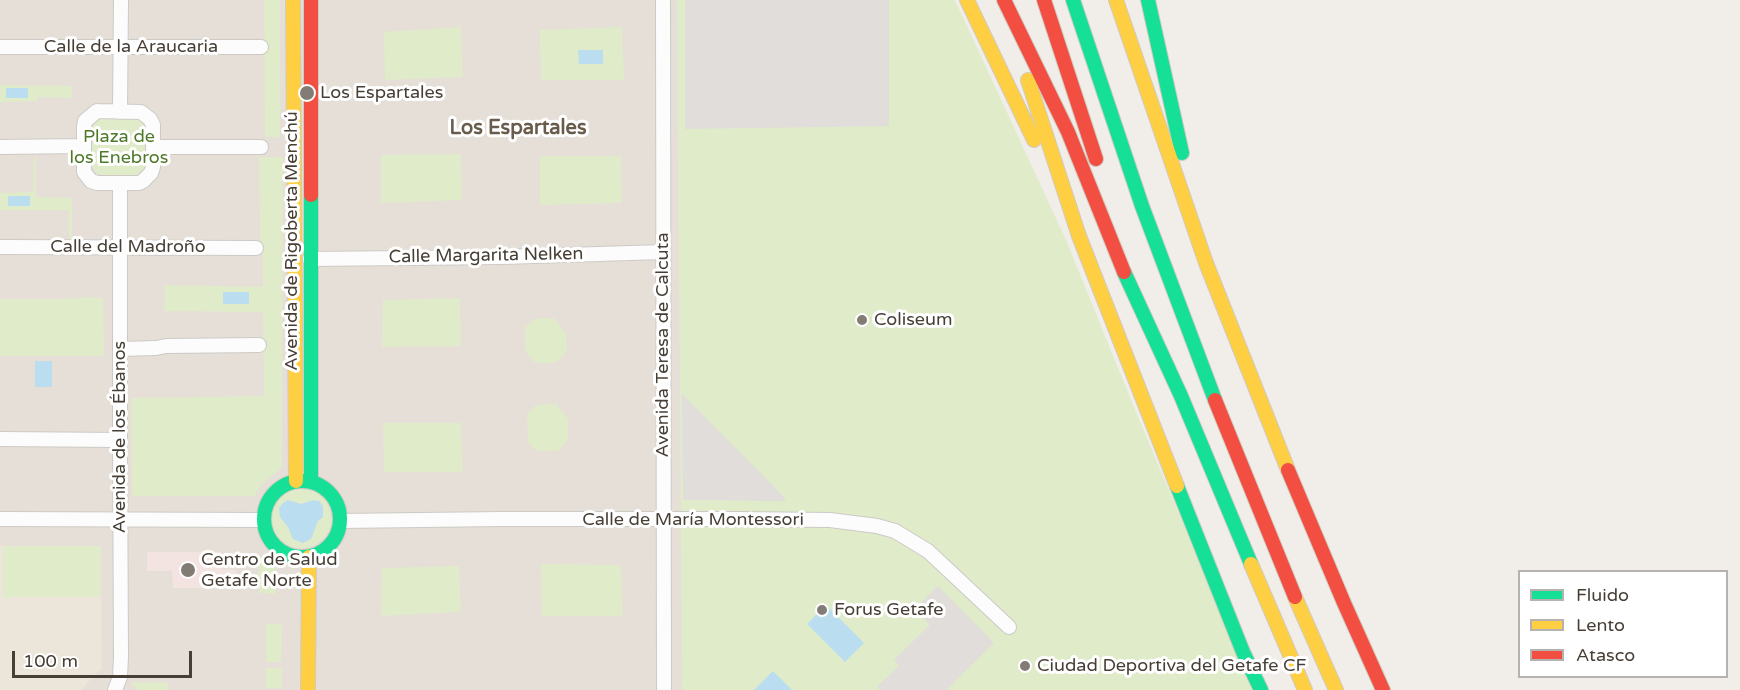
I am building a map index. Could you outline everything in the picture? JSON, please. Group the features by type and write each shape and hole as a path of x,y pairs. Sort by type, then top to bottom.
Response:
{"main road":[{"name":"Avenida de Rigoberta Menchú","path":"293,0 296,481"},
{"name":"Avenida de Rigoberta Menchú","path":"310,0 311,482"},
{"path":"967,0 1079,236"},
{"path":"1003,0 1079,236 1155,434 1243,652 1261,690"},
{"path":"1003,0 1068,132 1130,288 1181,396"},
{"path":"1044,0 1101,175"},
{"path":"1073,0 1142,206 1206,379 1297,603 1336,690"},
{"path":"1116,0 1181,193 1275,438 1383,690"},
{"path":"1148,0 1190,187 1222,301"},
{"path":"1108,197 1181,396 1305,690"},
{"path":"296,481 311,482 326,489 338,506 340,521 336,537 321,553 303,557 286,554 277,549 265,531 265,509 269,499 285,484 296,481"},
{"path":"295,690 303,557"},
{"path":"303,557 308,690"}],"street":[{"path":"120,112 121,0"},
{"name":"Avenida Teresa de Calcuta","path":"663,0 664,690"},
{"name":"Calle de la Araucaria","path":"0,47 261,47"},
{"path":"97,111 120,112 141,112 150,119 153,125 153,167 148,178 140,183 91,182 84,172 85,121 97,111"},
{"path":"0,147 83,146"},
{"path":"153,147 261,147"},
{"name":"Avenida de los Ébanos","path":"115,690 120,677 121,657 120,183"},
{"name":"Calle del Madroño","path":"0,247 256,248"},
{"name":"Calle Margarita Nelken","path":"310,259 663,252"},
{"path":"120,349 259,345"},
{"path":"0,439 120,440"},
{"path":"0,519 264,520"},
{"name":"Calle de María Montessori","path":"340,521 830,520 877,526 895,531 928,551 1009,627"}],"shaded area":[{"path":"0,0 679,0 682,690 0,690"},
{"path":"685,0 889,0 889,126 685,129"},
{"path":"682,394 785,498 785,501 683,500"},
{"path":"0,546 3,546 3,597 101,597 102,668 81,690 0,690"},
{"name":"Centro de Salud Getafe Norte","path":"147,552 221,552 221,569 236,570 236,588 173,588 172,571 147,571"},
{"path":"938,586 994,643 946,690 880,690 877,687 899,666 894,660 930,625 915,608"}],"green space":[{"path":"264,0 280,0 280,137 265,137"},
{"path":"677,0 955,0 1066,240 1254,690 682,690"},
{"path":"461,27 463,77 385,80 384,32"},
{"path":"622,27 624,80 541,80 540,30"},
{"path":"0,85 72,86 72,98 37,97 37,101 0,102"},
{"name":"Plaza de los Enebros","path":"100,118 138,118 146,127 146,166 143,172 136,177 104,177 92,167 91,128"},
{"path":"461,154 462,200 381,203 381,155"},
{"path":"540,156 621,156 622,203 540,205"},
{"path":"34,157 36,157 36,197 72,198 72,239 69,239 69,210 0,210 0,193 33,192"},
{"path":"259,157 283,157 282,468 260,486 255,496 132,496 131,398 264,396 263,312 164,311 165,285 263,287"},
{"path":"79,297 103,298 104,356 0,356 0,299 76,299"},
{"path":"460,298 461,346 382,347 383,300"},
{"path":"554,318 566,333 567,352 555,363 535,363 525,351 525,327 534,319"},
{"path":"556,404 568,419 568,440 558,451 536,451 528,442 527,413 536,405"},
{"path":"383,423 461,423 463,472 384,472"},
{"path":"301,488 318,493 326,501 331,518 326,535 318,543 301,548 284,543 276,535 271,518 276,501 284,493"},
{"path":"3,546 101,546 101,597 3,597"},
{"path":"258,554 276,569 276,594 259,593"},
{"path":"541,564 621,565 623,616 542,616"},
{"path":"459,566 461,612 381,616 382,568"},
{"path":"266,624 282,624 281,662 266,662"},
{"path":"266,668 282,668 282,688 266,688"},
{"path":"130,682 168,683 169,690 138,690"}],"water":[{"path":"578,50 603,50 603,64 579,64"},
{"path":"6,88 28,88 28,98 6,98"},
{"path":"8,196 30,196 30,206 8,206"},
{"path":"223,292 249,292 249,304 223,304"},
{"path":"35,361 52,361 52,387 35,387"},
{"path":"288,500 301,504 313,500 319,501 323,506 323,517 318,521 311,539 303,543 293,539 288,527 280,517 279,508"},
{"path":"826,605 864,643 845,662 807,624"},
{"path":"773,671 792,690 754,690"}],"traffic: fast":[{"path":"1073,0 1142,206 1215,400"},
{"path":"1148,0 1182,153"},
{"path":"311,195 311,482"},
{"path":"1124,272 1181,396 1251,564"},
{"path":"302,481 317,484 329,492 337,504 340,519 337,534 329,546 317,554 302,557 287,554 275,546 267,534 264,519 267,504 275,492 287,484 302,481"},
{"path":"1177,486 1243,652 1261,690"}],"traffic: slow":[{"path":"293,0 296,481"},
{"path":"967,0 1034,140"},
{"path":"1116,0 1206,263 1288,470"},
{"path":"1028,80 1079,236 1177,486"},
{"path":"308,690 309,557"},
{"path":"1251,564 1305,690"},
{"path":"1295,597 1336,690"}],"traffic: jam":[{"path":"311,0 311,195"},
{"path":"1004,0 1068,132 1124,272"},
{"path":"1044,0 1096,159"},
{"path":"1215,400 1295,597"},
{"path":"1288,470 1383,690"}],"place":[{"name":"Los Espartales","path":"307,93"},
{"name":"Coliseum","path":"862,320"},
{"name":"Centro de Salud Getafe Norte","path":"188,570"},
{"name":"Forus Getafe","path":"822,610"},
{"name":"Ciudad Deportiva del Getafe CF","path":"1025,666"}],"district":[{"name":"Los Espartales","path":"518,129"}]}
